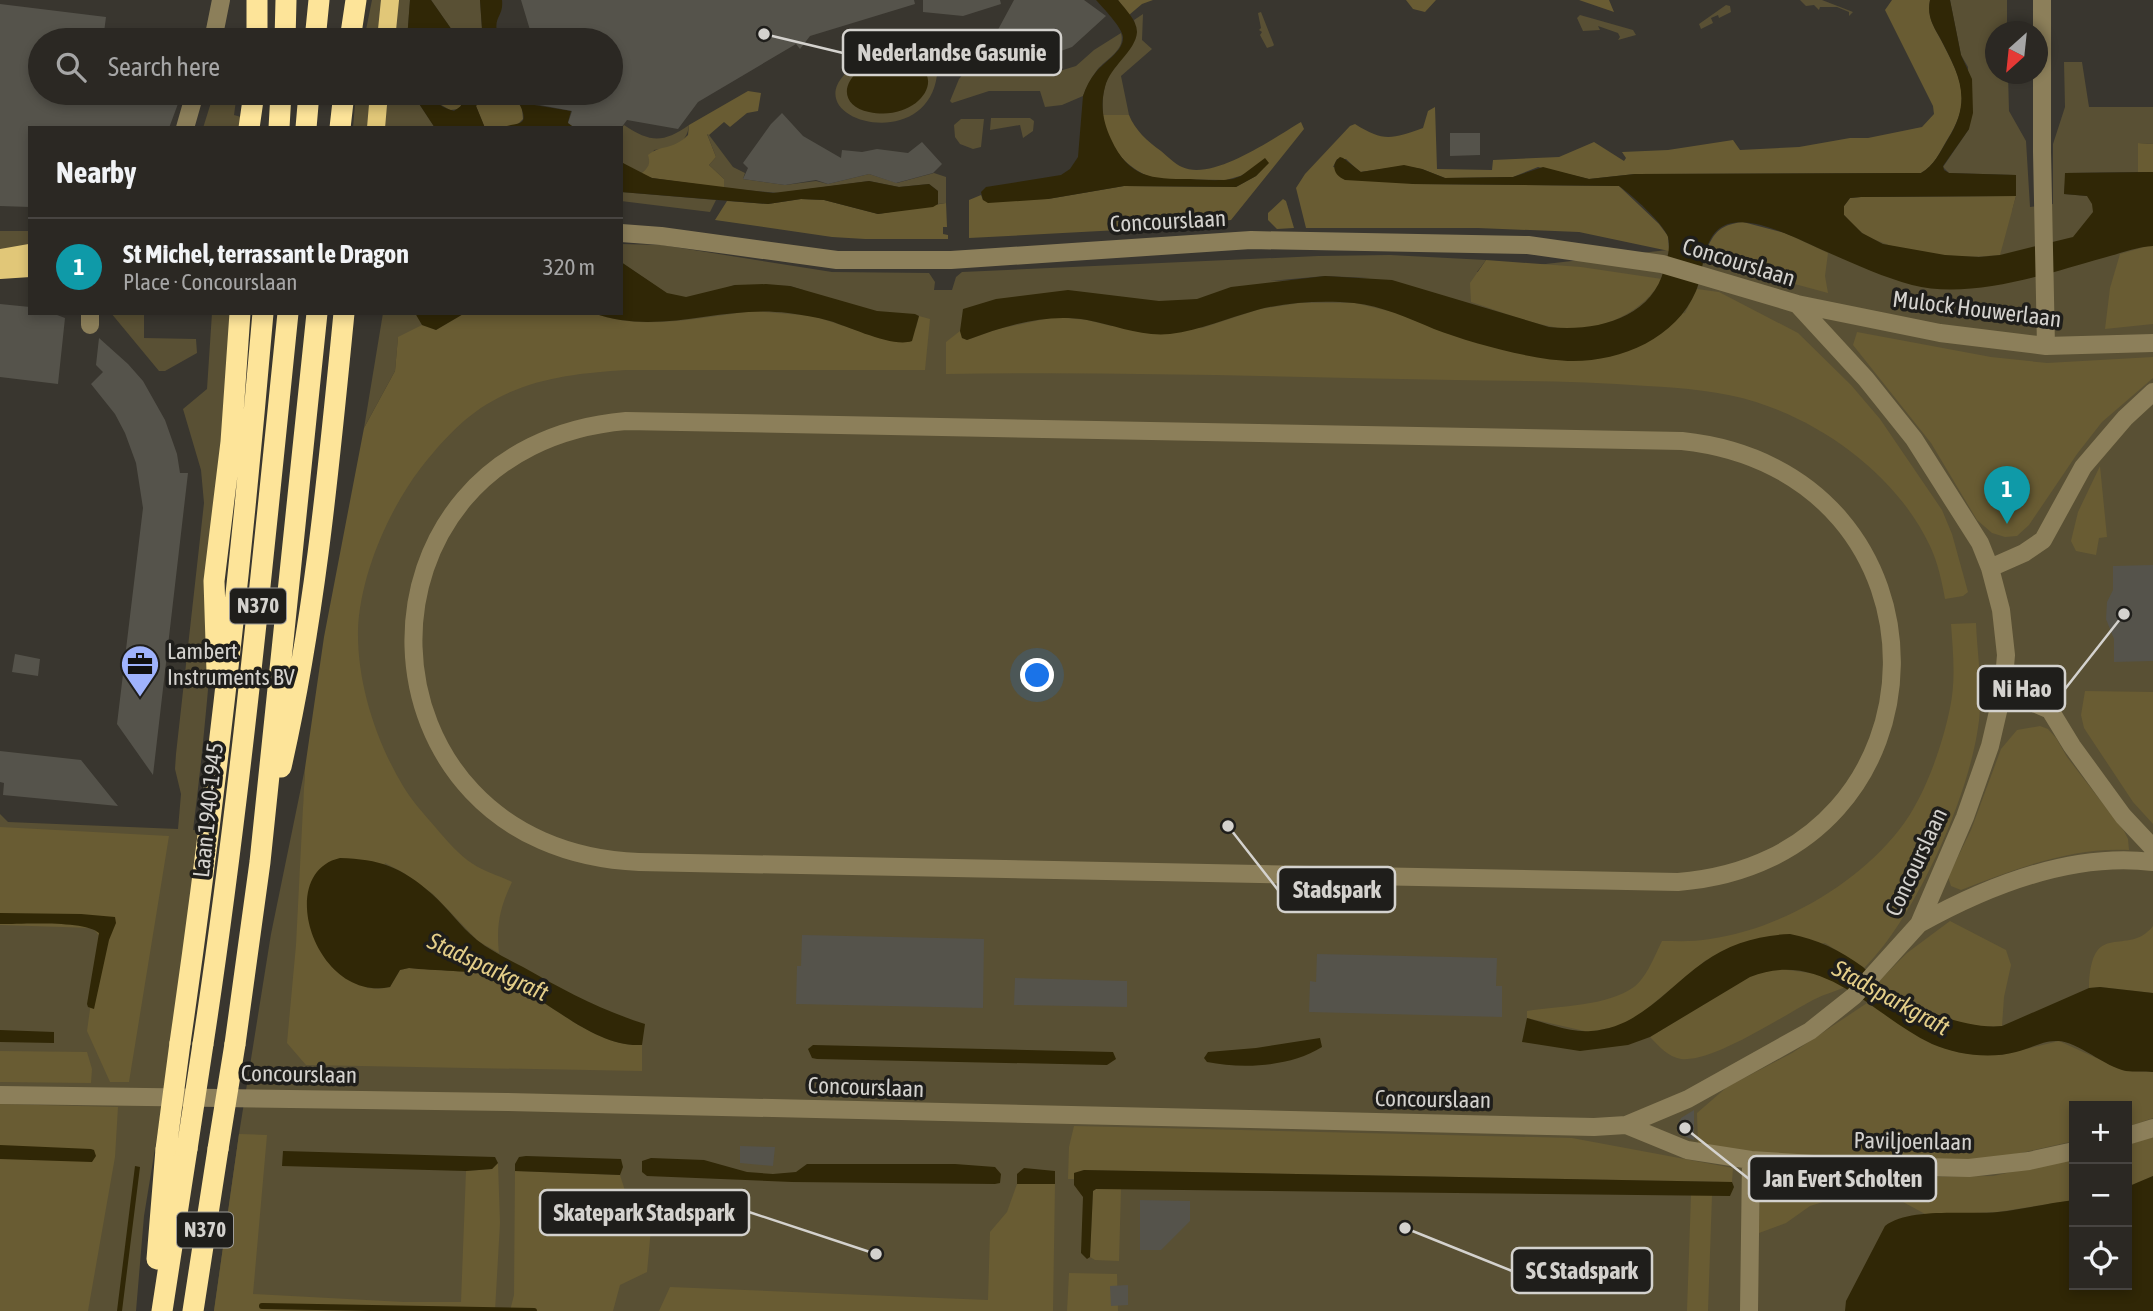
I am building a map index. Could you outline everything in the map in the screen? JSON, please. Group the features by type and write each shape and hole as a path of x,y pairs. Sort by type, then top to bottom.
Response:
{"highway":[{"path":"257,0 257,28"},
{"path":"285,0 285,28"},
{"path":"316,28 319,0"},
{"path":"339,28 342,0"},
{"path":"352,28 356,0"},
{"path":"249,126 252,105"},
{"path":"279,126 280,105"},
{"path":"306,126 308,105"},
{"path":"330,126 332,105"},
{"path":"340,126 343,105"},
{"name":"N370","path":"220,737 214,581 231,442 240,315"},
{"name":"N370","path":"154,1311 166,1149 220,737 263,315"},
{"name":"Laan 1940-1945","path":"162,1311 226,886 288,315"},
{"name":"N370","path":"193,1311 235,1044 260,862 317,315"},
{"name":"N370","path":"260,862 292,721 306,634 344,315"}],"main road":[{"path":"387,28 390,0"},
{"path":"376,126 378,105"},
{"path":"0,258 28,253"},
{"path":"0,271 28,268"}],"street":[{"path":"215,28 221,0"},
{"path":"2042,0 2046,346"},
{"path":"186,126 192,105"},
{"name":"Concourslaan","path":"0,1095 521,1102 1580,1127 1626,1125 1688,1099 1810,1031 1854,996 1919,924 1965,817 1990,746 2003,690 2006,655 2001,610 1980,543 1914,439 1866,379 1797,304 1662,264 1528,245 1251,240 951,260 836,260 623,233"},
{"name":"Mulock Houwerlaan","path":"1797,304 1940,333 2046,346 2153,343"},
{"path":"1990,568 2024,554 2043,540 2083,467 2153,392"},
{"path":"626,421 1682,441 1731,449 1755,457 1799,481 1836,514 1865,555 1876,578 1884,601 1892,651 1892,676 1884,725 1864,771 1850,793 1816,829 1774,857 1728,876 1703,880 1609,881 599,859 561,849 537,839 492,811 473,793 442,750 421,702 413,636 417,599 431,552 456,509 472,490 510,458 554,435 602,423 626,421"},
{"path":"2003,690 2050,710 2072,746 2123,816 2153,848"},
{"path":"1919,924 1964,899 2028,876 2130,859 2153,862"},
{"name":"Paviljoenlaan","path":"1626,1125 1687,1150 1751,1160 1830,1165 1969,1168 2029,1161 2069,1152"},
{"path":"2132,1134 2153,1128"},
{"path":"1749,1311 1751,1160"}],"shaded area":[{"path":"372,0 383,0 380,28 366,28"},
{"path":"396,0 410,0 408,28 393,28"},
{"path":"431,0 480,0 482,28 451,28"},
{"path":"1118,0 1153,0 1142,4 1129,15"},
{"path":"1406,0 1436,0 1425,12 1413,9"},
{"path":"1579,0 1609,0 1614,12"},
{"path":"1800,0 1822,0 1853,12 1849,16 1849,12 1837,7 1820,7 1819,10 1814,5 1806,6"},
{"path":"1892,0 1930,0 1931,21 1959,78 1962,101 1955,126 1930,167 1921,173 1635,174 1589,179 1538,167 1513,177 1445,178 1422,169 1404,166 1360,172 1346,159 1337,159 1333,167 1414,184 1619,186 1659,224 1668,236 1669,251 1579,232 1478,228 1306,228 1296,188 1305,174 1350,126 1355,124 1381,136 1403,135 1423,128 1428,111 1435,107 1437,169 1492,170 1493,160 1559,157 1594,142 1624,161 1626,158 1622,152 1668,150 1733,140 1740,150 1799,147 1850,138 1868,138 1922,127 1934,114 1933,106 1885,10"},
{"path":"1950,0 2007,0 2007,21 1985,21 1985,84 2008,84 2009,111 2026,141 2030,207 2053,204 2053,144 2065,107 2064,62 2082,62 2089,107 2153,107 2153,144 2138,143 2138,172 2066,173 2064,194 2087,196 2153,193 2153,1311 214,1311 271,934 305,768 303,823 403,336 398,338 395,371 364,428 383,315 623,315 623,312 663,291 623,263 623,244 662,245 832,272 929,273 935,282 934,290 952,290 956,277 962,272 1318,256 1390,255 1486,260 1477,272 2012,210 2016,196 2015,175 1949,173 1943,167 1969,129 1968,67 1961,55","holes":["1325,276 1369,278 1270,281","735,285 790,286 803,290 717,291"]},
{"path":"1726,5 1730,6 1731,12 1719,18 1718,15 1711,18 1713,23 1701,29 1699,24"},
{"path":"1261,12 1274,45 1267,48 1259,30 1261,28 1258,13"},
{"path":"1143,14 1142,40 1152,49 1121,76 1129,115 1103,115 1103,94 1107,80 1132,44 1134,20"},
{"path":"1580,15 1633,30 1636,35 1618,40 1618,33 1598,26 1600,30 1583,31 1577,18"},
{"path":"1121,33 1118,49 1097,70 1083,96 1062,105 1045,107 1040,91 989,91 952,103 950,101 959,79 975,60 1004,73 1053,73 1076,66 1094,50"},
{"path":"897,50 920,58 929,64 937,75 928,100 912,115 892,122 871,122 852,116 839,106 836,91 850,69 868,57"},
{"path":"748,91 761,93 758,111 747,113 730,127 724,122 707,134 716,157 709,165 724,179 724,188 640,174 648,166 648,155 682,140 688,135 689,125"},
{"path":"210,105 235,105 234,115 241,117 239,126 204,126"},
{"path":"355,105 372,105 369,126 353,126"},
{"path":"386,105 420,105 434,126 383,126"},
{"path":"441,105 461,105 459,109 450,110"},
{"path":"520,105 523,119 516,126 484,126 476,106"},
{"path":"1103,115 1129,115 1138,130 1151,143 1179,166 1195,170 1210,168 1243,156 1301,122 1304,129 1231,220 1138,229 969,238 969,200 981,195 983,200 1048,199 1124,186 1236,187 1256,176 1268,163 1226,180 1157,179 1136,170 1120,156 1109,137"},
{"path":"991,118 1030,118 1034,121 1033,131 1023,138 1020,125 990,130"},
{"path":"961,119 984,119 981,147 973,149 960,144 955,137 954,125"},
{"path":"689,125 688,132 678,144 654,150 648,168 640,174 623,163 623,126 650,138 664,138"},
{"path":"706,131 733,167 745,173 743,179 785,185 816,181 828,184 869,174 897,183 934,173 946,177 946,203 938,204 938,191 929,184 899,187 869,181 779,193 724,188 724,179 709,165 716,157"},
{"path":"2138,143 2153,144 2153,172 2138,172"},
{"path":"623,192 716,200 710,212 623,201"},
{"path":"2016,196 2000,255 1949,256 1895,247 1864,234 1844,215 1844,206 1850,198"},
{"path":"801,199 824,200 878,214 946,203 947,227 943,227 943,234 948,235 948,239 832,237 715,220 727,201 768,204"},
{"path":"1283,199 1294,228 1277,229 1268,220 1268,213"},
{"path":"1743,222 1785,233 1828,253 1825,276 1828,293 1703,259 1716,233 1727,226"},
{"path":"0,231 28,231 28,247 0,251"},
{"path":"2153,246 2153,324 2105,329 2110,288 2120,254"},
{"path":"1486,260 1581,267 1662,279 1641,304 1628,313 1598,326 1565,328 1530,321 1471,302 1470,283"},
{"path":"1697,289 1719,292 1798,333 1851,385 1880,419 1942,510 1952,534 1968,592 1963,596 1945,599 1935,559 1916,521 1880,477 1858,457 1809,425 1783,412 1730,395 1674,388 1551,381 1136,374 946,374 946,342 960,331 962,338 967,340 998,329 1054,317 1087,320 1111,326 1202,328 1260,309 1300,303 1355,303 1397,313 1438,330 1490,345 1685,313"},
{"path":"754,311 813,316 884,339 916,328 919,316 930,319 925,370 626,370 560,377 513,391 486,404 455,429 408,486 387,524 370,566 358,630 361,670 370,711 384,750 403,786 423,813 463,856 478,867 512,882 500,916 499,953 478,941 433,894 385,863 367,988 390,987 400,970 409,968 496,977 531,994 585,1029 604,1038 623,1044 642,1045 642,1071 306,1065 287,1043 296,945 305,768 324,637 364,428 395,371 398,337 422,325 436,330 462,315 600,315 632,322 693,319"},
{"path":"113,315 144,315 144,338 196,339 197,353 165,371 159,371"},
{"path":"212,315 234,315 212,637 193,830 207,831 144,1216 136,1311 0,1311 0,814 8,822 178,829 181,794 175,769 176,754 204,503 201,470 183,409 207,389"},
{"path":"1857,332 1991,357 2047,363 2153,357 2153,378 2102,422 2029,525 2017,536 2005,537 1992,533 1977,520 1931,443 1853,345"},
{"path":"2100,466 2107,537 2099,538 2096,555 2076,551 2071,541 2078,512"},
{"path":"1976,623 1980,708 1968,772 1956,809 1923,883 1904,917 1864,968 1825,943 1706,960 1638,1016 1619,1026 1589,1032 1527,1018 1527,1011 1597,1002 1623,993 1643,978 1662,941 1704,940 1763,925 1815,901 1861,869 1899,830 1924,788 1947,723 1952,698 1954,666 1951,624"},
{"path":"2085,691 2153,692 2153,824 2133,802 2084,728 2081,715"},
{"path":"2040,726 2048,729 2056,738 2067,757 2124,831 2129,850 2065,856 2023,867 1961,890 1951,886 1948,877 1971,830 2001,749 2017,730"},
{"path":"0,827 169,836 129,1082 110,1082 87,1031 100,937 93,928 0,925"},
{"path":"1950,921 2006,950 2011,965 2004,997 2002,1026 1969,1024 1937,1015 1878,982 1907,953"},
{"path":"2153,926 2153,993 2089,988 2091,966 2096,953 2103,945 2143,935"},
{"path":"1780,969 1817,974 1846,987 1815,999 1711,1054 1681,1059 1664,1051 1650,1037 1749,977"},
{"path":"1867,1003 1934,1044 1961,1053 2001,1055 2059,1041 2125,1071 2153,1072 2153,1118 2132,1125 2132,1101 2069,1101 2069,1142 1995,1159 1923,1160 1765,1154 1698,1145 1697,1113 1727,1087 1792,1053"},
{"path":"0,1051 87,1052 92,1069 91,1083 0,1082"},
{"path":"0,1104 118,1107 115,1157 88,1311 0,1311"},
{"path":"1074,1126 1572,1138 1733,1168 1732,1182 1084,1170 1074,1173 1074,1179 1068,1179 1069,1147"},
{"path":"239,1134 267,1135 253,1294 404,1302 461,1302 466,1171 492,1169 498,1163 500,1223 495,1311 214,1311"},
{"path":"2153,1137 2153,1176 2132,1185 2132,1164 2132,1143"},
{"path":"2069,1159 2069,1201 1997,1212 1927,1215 1903,1202 1823,1202 1810,1206 1786,1223 1759,1233 1760,1181 1770,1170 1926,1177 1993,1176"},
{"path":"515,1171 620,1175 626,1194 652,1218 647,1272 620,1285 613,1311 510,1311 514,1295"},
{"path":"1017,1184 1055,1184 1053,1311 659,1311 670,1287 988,1300 990,1232 1007,1212"},
{"path":"1121,1189 1119,1261 1095,1260 1090,1257 1093,1191"},
{"path":"1691,1195 1712,1195 1708,1311 1687,1311"},
{"path":"1069,1273 1117,1274 1118,1311 1067,1311"}],"water":[{"path":"410,0 431,0 451,28 408,28"},
{"path":"480,0 502,0 496,28 482,28"},
{"path":"1096,0 1118,0 1135,23 1137,32 1132,46 1108,79 1103,100 1108,133 1125,162 1153,177 1217,180 1241,176 1265,158 1269,163 1256,176 1236,187 1124,186 1048,199 988,203 983,200 981,192 986,187 1061,175 1070,169 1078,157 1084,93 1099,68 1117,52 1123,37 1112,18"},
{"path":"1930,0 1950,0 1961,55 1972,79 1973,113 1969,129 1943,166 1944,170 1949,173 2016,175 2016,196 1850,198 1844,206 1844,215 1862,233 1883,244 1945,255 2000,255 2073,237 2093,212 2087,196 2064,194 2065,173 2153,172 2153,246 2008,283 1935,289 1879,274 1765,226 1739,222 1728,224 1713,235 1708,244 1696,291 1675,322 1645,344 1610,357 1592,360 1540,358 1503,350 1434,329 1385,310 1342,302 1305,302 1269,307 1204,327 1170,334 1149,334 1087,320 1056,318 1011,326 967,340 962,338 960,331 963,309 996,299 1068,290 1159,301 1197,299 1231,287 1325,276 1392,280 1549,327 1584,327 1619,319 1647,300 1657,286 1669,245 1668,237 1660,225 1639,202 1619,186 1413,184 1345,180 1336,173 1335,163 1340,157 1343,158 1361,172 1404,165 1445,178 1513,177 1543,167 1589,179 1635,174 1921,173 1933,163 1956,125 1961,99 1957,75 1931,19"},
{"path":"890,58 911,62 923,69 928,80 926,91 918,101 905,109 889,113 869,112 854,106 847,95 853,76 867,66"},
{"path":"420,105 440,105 454,111 461,105 477,105 484,126 434,126"},
{"path":"520,105 571,111 568,122 573,126 507,126 523,121"},
{"path":"623,163 652,178 773,193 869,181 899,187 929,184 938,191 938,204 933,207 878,214 824,200 801,199 768,204 623,192"},
{"path":"623,263 667,293 686,297 735,285 766,284 790,286 877,311 919,316 912,341 904,342 883,339 825,320 763,311 666,321 618,320 600,315 623,315"},
{"path":"416,315 462,315 436,330 422,325"},
{"name":"Stadsparkgraft","path":"340,858 367,860 389,866 410,877 432,894 471,935 488,948 582,999 645,1024 642,1045 623,1044 604,1038 585,1029 531,994 496,977 409,968 400,970 390,987 364,986 341,975 324,957 312,934 307,909 309,887 320,868"},
{"path":"0,913 115,917 116,923 109,940 94,1009 87,1004 99,933 67,924 0,924"},
{"name":"Stadsparkgraft","path":"1790,934 1819,942 1846,955 1890,991 1920,1008 1971,1024 2002,1026 2089,988 2153,993 2153,1072 2118,1069 2074,1045 2058,1041 1995,1055 1952,1051 1910,1032 1846,989 1801,971 1777,970 1750,977 1650,1037 1628,1045 1580,1051 1522,1042 1527,1018 1575,1031 1591,1031 1624,1023 1652,1005 1690,972 1723,950 1767,936"},
{"path":"0,1030 54,1032 54,1043 0,1042"},
{"path":"1320,1038 1322,1047 1309,1054 1266,1065 1207,1062 1204,1058 1208,1052"},
{"path":"813,1045 1113,1052 1116,1059 1107,1065 817,1059 812,1058 808,1049"},
{"path":"0,1145 91,1149 96,1156 92,1162 0,1159"},
{"path":"283,1151 495,1157 498,1163 492,1169 466,1171 282,1166"},
{"path":"519,1157 621,1159 623,1167 620,1175 515,1171"},
{"path":"651,1158 704,1160 747,1172 773,1174 796,1172 807,1164 955,1164 995,1167 1001,1174 1000,1183 995,1184 792,1182 647,1176 642,1172 642,1161"},
{"path":"135,1166 140,1167 122,1311 117,1311"},
{"path":"1024,1168 1055,1171 1055,1184 1017,1184 1017,1174"},
{"path":"1084,1170 1732,1182 1734,1187 1730,1196 1096,1189 1093,1191 1090,1257 1087,1259 1081,1253 1083,1197 1074,1185 1074,1173"},
{"path":"2153,1176 2153,1311 1845,1311 1846,1301 1885,1226 1895,1220 1923,1214 1998,1212 2069,1201 2069,1290 2132,1290 2132,1185"}],"building":[{"path":"521,0 914,0 915,4 810,36 800,49 796,44 698,102 678,129 627,120 622,126 572,126 568,123 572,111 540,105 623,105 623,28 529,28"},
{"path":"923,0 1000,0 1001,4 963,16 923,12"},
{"path":"1014,0 1084,0 1106,16 1072,47 1058,52 1030,42 1036,68 1003,60 1004,58 987,50"},
{"path":"0,4 106,17 105,28 28,28 28,105 178,105 170,126 28,126 28,207 0,206"},
{"path":"782,113 803,136 841,158 842,150 862,152 877,149 908,153 922,142 942,164 933,173 896,183 869,174 828,184 816,180 785,185 743,179 748,168 743,163"},
{"path":"1450,133 1480,133 1480,155 1450,156"},
{"path":"0,304 28,307 28,315 57,315 65,318 58,384 0,377"},
{"path":"99,338 143,381 165,420 177,454 180,473 188,473 153,775 117,724 143,508 136,463 125,433 115,414 91,384 103,372 96,365"},
{"path":"2153,565 2153,661 2114,662 2114,639 2106,619 2107,602 2113,590 2113,566"},
{"path":"15,654 40,659 38,676 12,672"},
{"path":"0,751 81,760 118,806 3,795 4,783 0,782"},
{"path":"802,935 984,939 983,1008 796,1004 797,966 801,966"},
{"path":"1317,954 1497,958 1496,986 1502,986 1502,1017 1309,1012 1310,981 1316,982"},
{"path":"1015,978 1127,981 1127,1007 1014,1005"},
{"path":"1694,1110 1694,1140 1679,1134 1677,1127 1681,1118"},
{"path":"740,1146 775,1147 773,1166 740,1163"},
{"path":"1140,1200 1190,1201 1190,1221 1161,1250 1140,1250"},
{"path":"1128,1285 1128,1305 1111,1306 1110,1286"}],"waterway":[{"path":"262,1306 534,1311"}],"place":[{"name":"Nederlandse Gasunie","path":"764,34"},
{"name":"St Michel, terrassant le Dragon","path":"2007,524"},
{"name":"Ni Hao","path":"2124,614"},
{"name":"Lambert Instruments BV","path":"140,698"},
{"name":"Stadspark","path":"1228,826"},
{"name":"Jan Evert Scholten","path":"1685,1128"},
{"name":"SC Stadspark","path":"1405,1228"},
{"name":"Skatepark Stadspark","path":"876,1254"}]}
